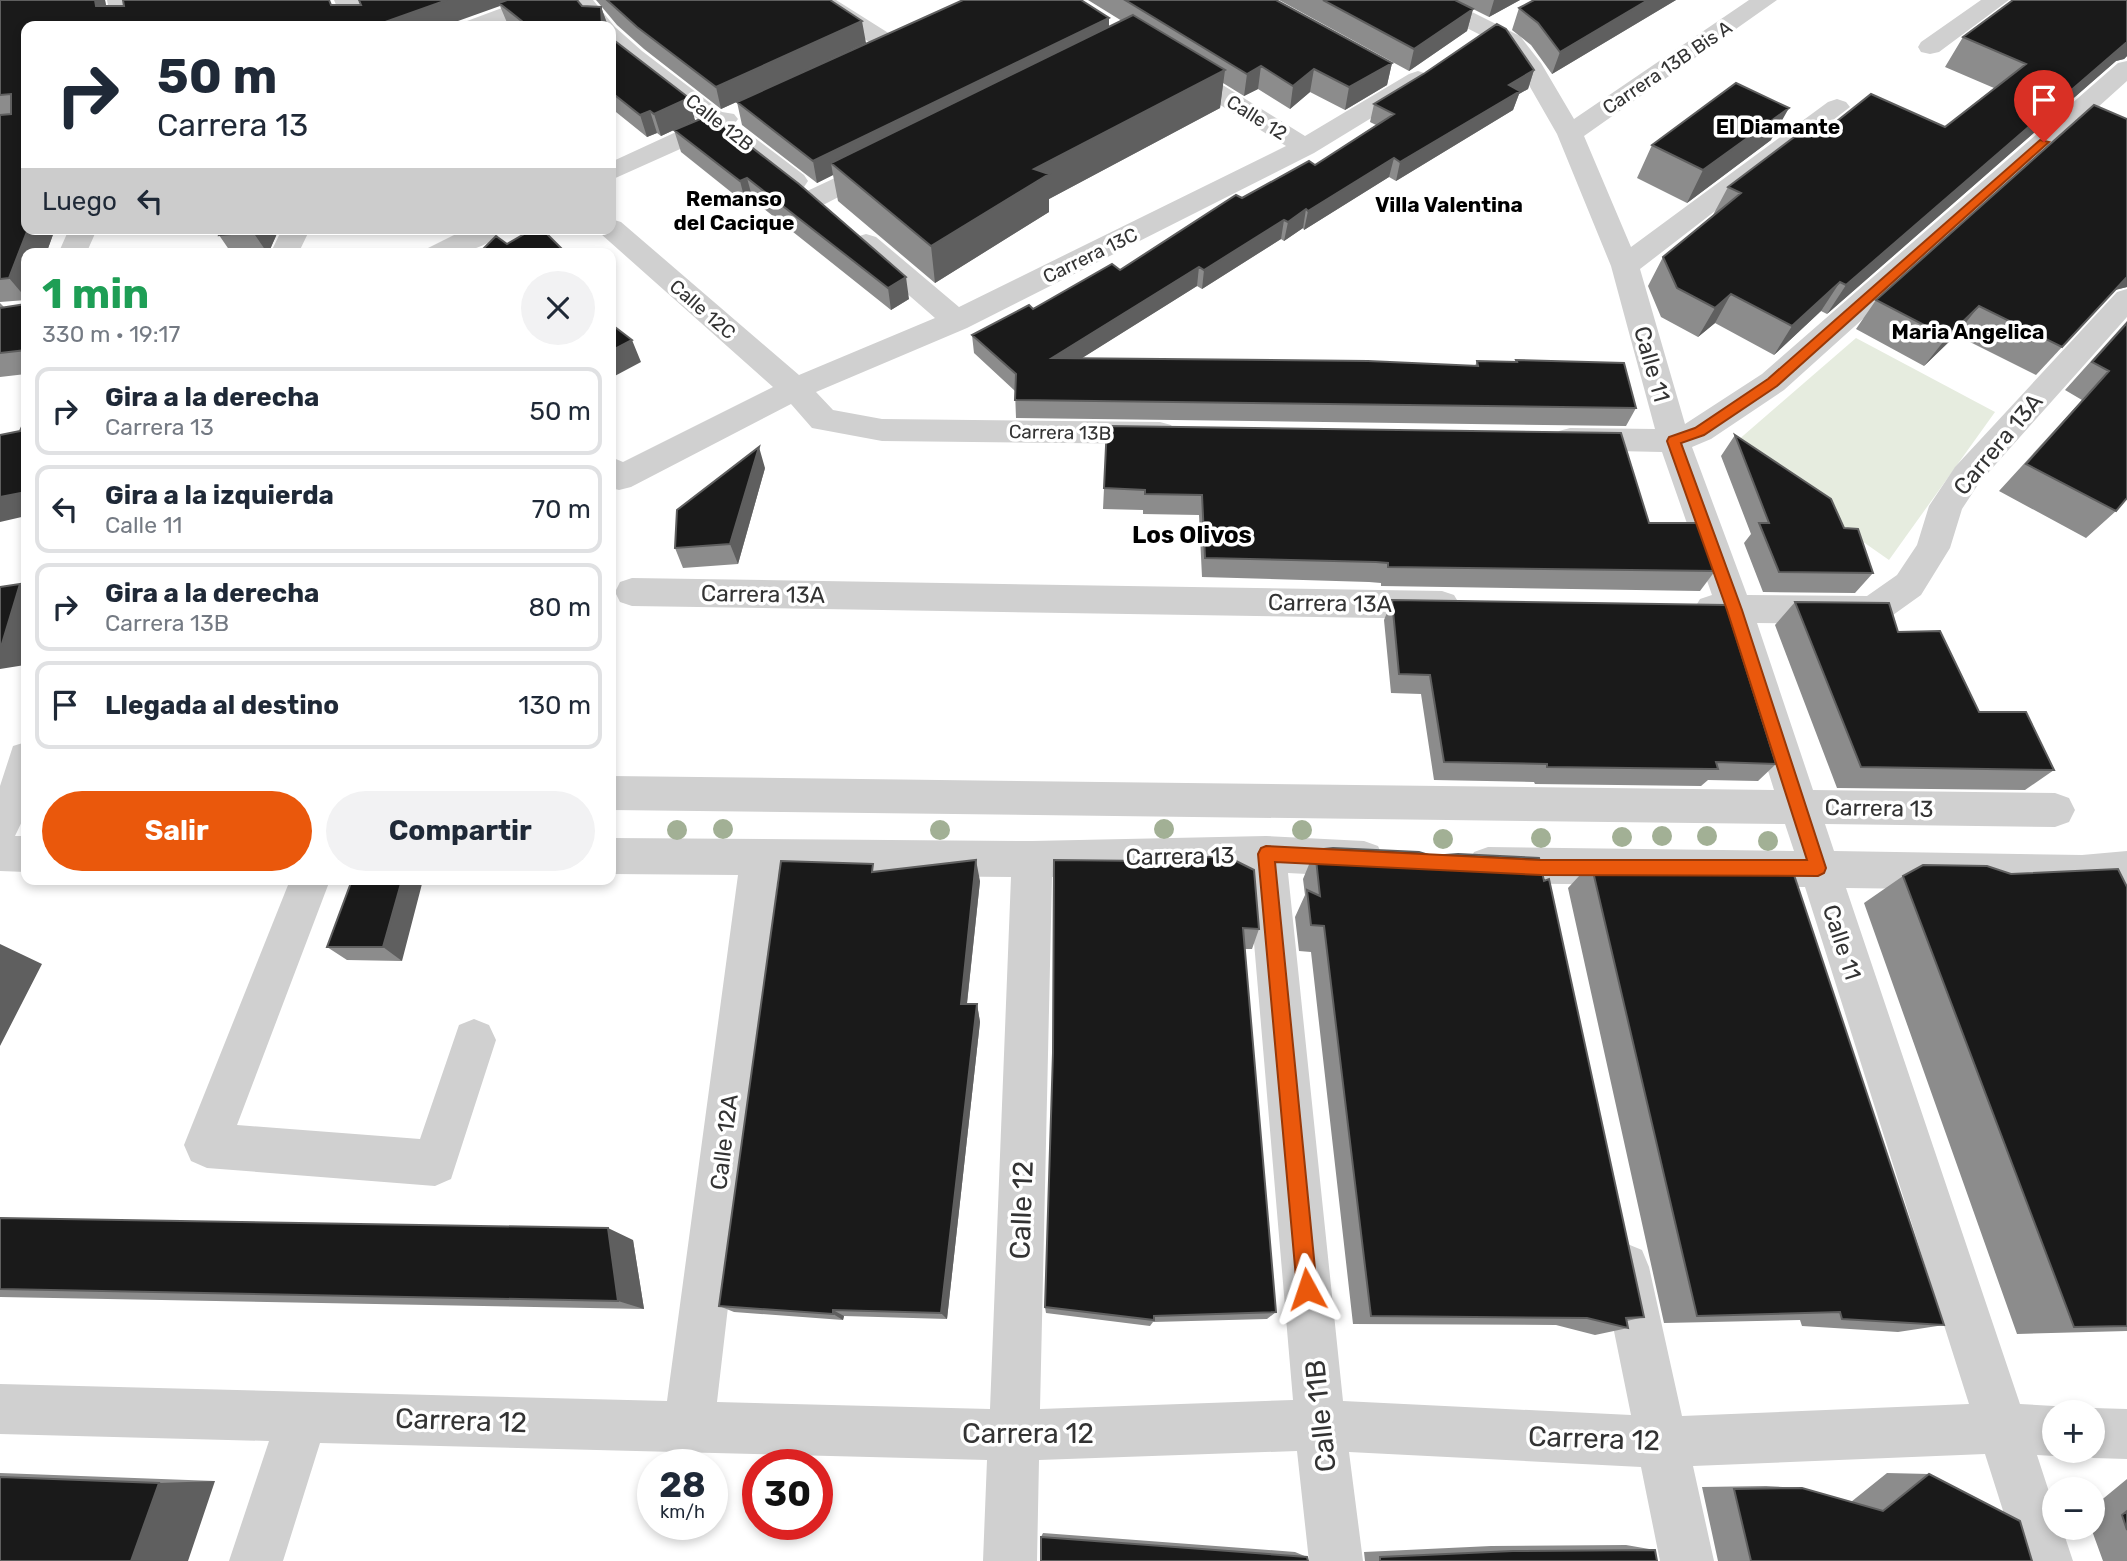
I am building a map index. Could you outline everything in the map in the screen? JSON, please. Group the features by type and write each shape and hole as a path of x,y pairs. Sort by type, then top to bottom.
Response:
{"street":[{"path":"119,0 123,21"},
{"path":"346,0 355,21"},
{"path":"489,21 545,0"},
{"path":"580,0 599,21"},
{"path":"820,0 889,44"},
{"name":"Calle 11","path":"1430,0 1501,23 1511,41 1529,63 1570,134 1625,266 1674,441 1735,610 1797,807 2046,1561"},
{"name":"Carrera 13B Bis A","path":"1570,134 1765,0"},
{"path":"1930,47 1997,0"},
{"name":"Carrera 13C","path":"616,474 795,389 956,321 1306,147 1398,78 1450,57 1501,23"},
{"path":"865,55 913,33"},
{"name":"Calle 12B","path":"616,38 633,56 732,116 832,213 956,321"},
{"name":"Calle 12","path":"1155,54 1306,147"},
{"path":"1535,439 1674,441 1700,431 1773,382 2127,68"},
{"path":"1625,266 1838,107"},
{"path":"616,170 732,116"},
{"path":"832,213 901,154"},
{"name":"Calle 12C","path":"616,232 795,389"},
{"path":"450,248 477,235"},
{"name":"Carrera 13A","path":"1679,609 1874,610 1909,585 1933,548 1946,506 1967,475 2127,299"},
{"name":"Carrera 13B","path":"795,389 823,420 882,430 1189,434"},
{"name":"Carrera 13A","path":"632,592 1469,606"},
{"path":"0,825 21,752"},
{"name":"Carrera 13","path":"616,793 2054,810"},
{"path":"0,853 21,854"},
{"name":"Carrera 13","path":"616,856 1032,859 1266,854 1404,860"},
{"name":"Calle 11B","path":"1266,854 1320,1425 1336,1561"},
{"name":"Calle 12A","path":"689,1426 760,857"},
{"name":"Calle 12","path":"1010,1561 1032,859"},
{"path":"1458,863 1545,888 1818,868 2090,890 2127,869"},
{"path":"308,885 207,1145 435,1163 474,1040"},
{"path":"1616,1223 1686,1561"},
{"name":"Carrera 12","path":"0,1409 1013,1435 1320,1425 1662,1442 2002,1428 2042,1430"},
{"path":"256,1561 303,1416"},
{"path":"2105,1433 2127,1434"}],"shaded area":[{"path":"1856,338 1995,412 1889,560 1729,448"}],"building":[{"path":"0,0 95,0 96,6 124,6 123,0 329,0 331,5 361,5 359,0 447,0 388,21 21,21 21,235 26,235 9,278 0,279 0,115 11,114 11,94 0,95"},
{"path":"507,0 577,0 582,6 601,7 602,21 522,21 499,3"},
{"path":"607,0 830,0 862,21 716,87 637,27"},
{"path":"963,0 1081,0 1109,18 813,161 737,102"},
{"path":"1125,0 1276,0 1392,63 1349,87 1314,69 1293,86 1261,66 1247,74"},
{"path":"1323,0 1455,0 1473,9 1414,49"},
{"path":"1534,0 1648,0 1560,52 1538,23 1519,8"},
{"path":"2013,0 2127,0 2127,42 1846,285 1840,282 1792,326 1731,294 1715,308 1677,288 1663,257 1741,193 1728,187 1813,123 1827,129 1871,94 1945,127 2026,64 1963,37"},
{"path":"1133,15 1225,70 1034,169 1049,174 931,246 831,163"},
{"path":"1497,24 1506,29 1534,70 1509,85 1520,91 1400,162 1394,158 1308,211 1306,209 1288,222 1284,220 1204,270 1199,267 1052,358 1368,361 1478,366 1477,361 1517,362 1516,360 1624,363 1636,408 1015,400 1016,374 972,335 1029,305 1033,309 1112,264 1120,270 1236,195 1242,198 1309,161 1315,165 1394,114 1374,104"},
{"path":"616,42 689,98 654,114 650,111 640,115 616,96"},
{"path":"1736,83 1789,108 1703,170 1652,145"},
{"path":"2094,105 2127,119 2127,277 2062,347 1979,306 1947,337 1876,300"},
{"path":"710,115 799,184 906,277 888,288 747,178 740,181 674,130"},
{"path":"523,235 548,235 561,248 484,248 496,236 507,244"},
{"path":"21,305 21,351 0,353 0,308"},
{"path":"2127,323 2127,498 2116,511 2026,464 2109,371 2092,362"},
{"path":"616,328 632,340 616,348"},
{"path":"1107,426 1621,433 1649,523 1700,523 1715,571 1388,567 1388,563 1376,562 1205,558 1202,495 1145,494 1145,490 1104,488"},
{"path":"21,429 21,493 0,497 0,435"},
{"path":"1735,435 1831,499 1844,528 1858,529 1873,573 1779,572 1759,523 1769,523"},
{"path":"759,447 730,544 675,548 677,510"},
{"path":"20,584 1,647 0,647 0,587"},
{"path":"1392,600 1726,605 1776,764 1716,762 1718,769 1711,769 1547,767 1547,764 1444,762 1430,675 1399,674"},
{"path":"1795,602 1889,603 1898,632 1940,631 1979,712 2026,712 2054,770 1861,767"},
{"path":"1333,848 1419,852 1432,856 1458,854 1539,858 1544,881 1549,879 1644,1317 1626,1318 1628,1328 1587,1318 1371,1316 1324,926 1311,925 1307,890 1320,896 1315,850"},
{"path":"1226,856 1254,870 1259,929 1243,928 1276,1312 1154,1316 1154,1320 1045,1307 1053,1053 1054,860 1149,861"},
{"path":"976,860 961,1004 977,1004 941,1313 833,1310 833,1314 719,1306 781,861 873,864 872,872"},
{"path":"1591,863 1684,863 1706,871 1713,864 1782,864 1792,869 1944,1325 1842,1319 1840,1312 1697,1316"},
{"path":"1923,865 1987,866 2011,874 2118,869 2127,887 2127,1326 2074,1327 1903,876"},
{"path":"350,885 401,885 383,947 327,947"},
{"path":"0,1218 608,1228 618,1301 0,1289"},
{"path":"1929,1474 2020,1521 2032,1561 1751,1561 1734,1489 1802,1488 1883,1511"},
{"path":"0,1477 159,1483 131,1561 0,1561"},
{"path":"2127,1511 2127,1530 2122,1515"},
{"path":"1041,1537 1307,1557 1308,1561 1041,1561"},
{"path":"1655,1550 1657,1561 1380,1561 1380,1557 1513,1551"}],"district":[{"name":"El Diamante","path":"1778,127"},
{"name":"Villa Valentina","path":"1449,205"},
{"name":"Remanso del Cacique","path":"734,211"},
{"name":"Maria Angelica","path":"1968,332"},
{"name":"Los Olivos","path":"1192,535"}],"route":[{"path":"1307,1289 1266,854 1541,867 1818,868 1735,610 1674,441 1700,431 1773,382 2044,142"}]}
